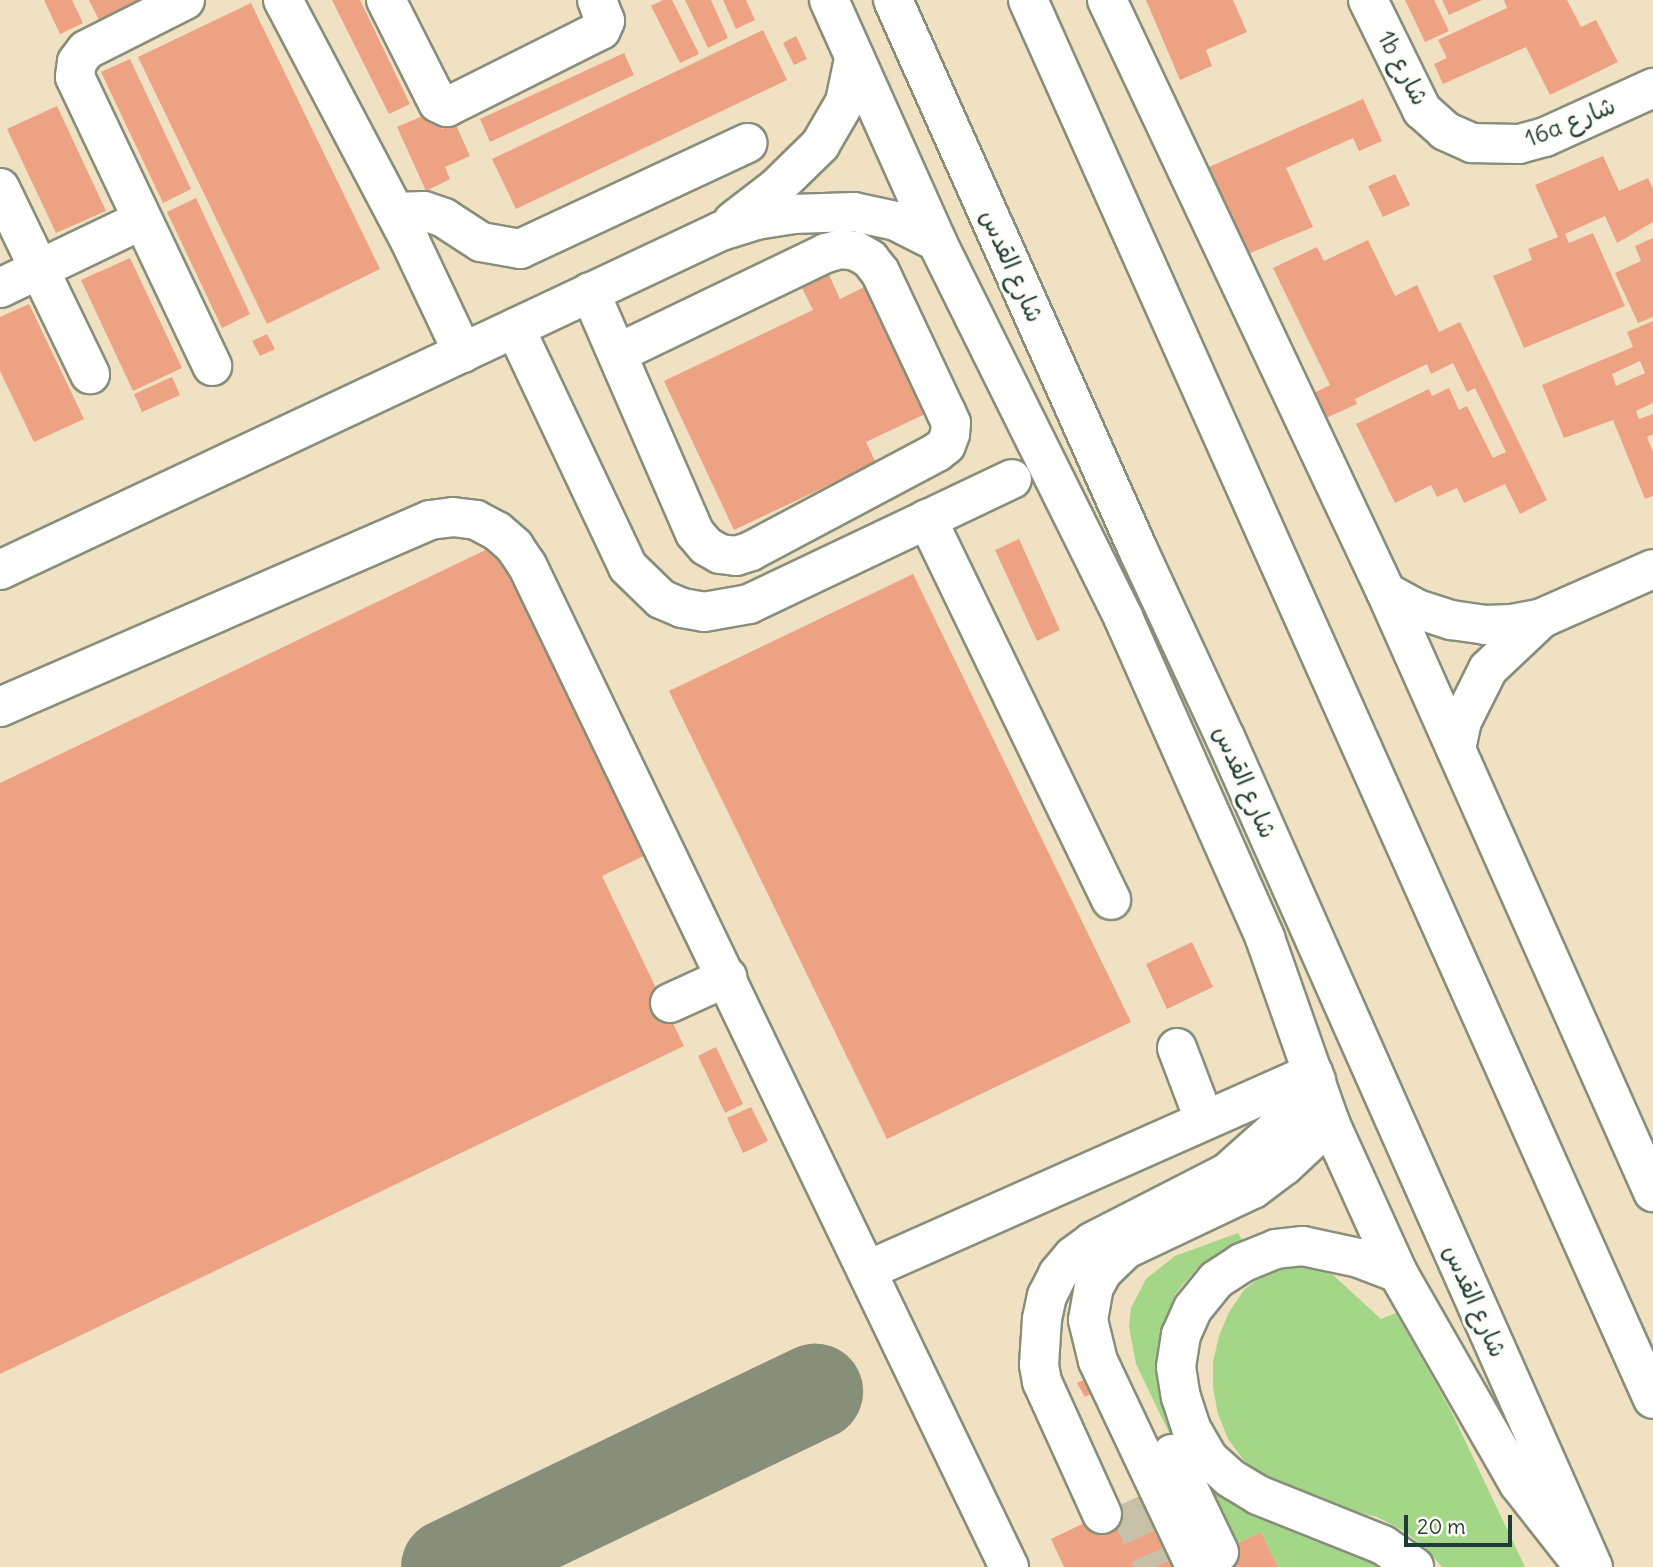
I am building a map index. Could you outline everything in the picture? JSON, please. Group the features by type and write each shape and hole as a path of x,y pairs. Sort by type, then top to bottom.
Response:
{"street":[{"path":"185,0 86,50 77,62 75,78 212,366"},
{"path":"283,0 395,212 463,353"},
{"path":"386,0 438,103 447,107 601,30 605,21 597,0"},
{"path":"829,0 937,242 1123,618 1265,938 1330,1123 1398,1273 1519,1484 1584,1567"},
{"name":"شارع القدس","path":"893,0 1139,552 1231,750 1593,1567"},
{"path":"1028,0 1653,1399"},
{"path":"1107,0 1386,592 1455,749 1639,1133 1653,1192"},
{"name":"1b شارع","path":"1368,0 1413,95 1422,110 1445,131"},
{"path":"721,231 776,188 820,145 845,102 854,59"},
{"name":"16a شارع","path":"1445,131 1472,143 1518,144 1545,137 1653,88"},
{"path":"395,212 424,211 444,218 481,242 520,249 747,143"},
{"path":"0,188 90,374"},
{"path":"0,570 721,231 756,220 793,214 854,212 896,221 937,242"},
{"path":"0,288 142,219"},
{"path":"590,292 695,533 706,546 720,554 736,555 751,551 937,452 946,445 950,434 951,423 880,272 870,259 856,251 841,249 826,254 618,353"},
{"path":"515,328 628,567 642,585 682,608 704,612 726,611 749,604 1012,479"},
{"path":"0,707 430,520 453,517 476,520 497,531 514,546 527,565 869,1270 1009,1567"},
{"path":"927,519 1111,900"},
{"path":"1386,592 1417,609 1451,620 1485,625 1542,618 1653,569"},
{"path":"1455,749 1465,712 1488,669 1542,618"},
{"path":"670,1003 727,977"},
{"path":"1177,1048 1204,1119"},
{"path":"869,1270 1204,1119 1314,1077"},
{"path":"1114,1508 1047,1398 1039,1365 1047,1296 1058,1274 1073,1256 1092,1242 1228,1171 1274,1131 1314,1077"},
{"path":"1207,1558 1126,1359 1115,1324 1119,1287 1154,1238 1253,1189 1284,1166 1330,1123"},
{"path":"1398,1273 1359,1258 1303,1246 1276,1249 1242,1263 1216,1280 1193,1308 1181,1335 1176,1367 1181,1398 1192,1430 1209,1458 1230,1478 1258,1495 1383,1545 1414,1567"}],"green space":[{"path":"1238,1233 1242,1240 1199,1266 1175,1294 1162,1340 1197,1461 1394,1567 1278,1567 1261,1532 1225,1549 1136,1364 1129,1327 1131,1308 1146,1279 1175,1256"},
{"path":"1289,1267 1314,1269 1333,1275 1381,1319 1396,1313 1450,1409 1525,1567 1442,1567 1428,1550 1404,1531 1377,1517 1301,1499 1258,1474 1242,1458 1228,1439 1218,1414 1213,1388 1213,1362 1219,1336 1229,1312 1244,1290 1258,1279"}],"building":[{"path":"44,0 72,0 83,23 60,34"},
{"path":"89,0 156,0 102,26"},
{"path":"332,0 360,0 410,104 389,114"},
{"path":"663,0 672,0 699,54 680,63 651,6"},
{"path":"685,0 711,0 728,38 708,48"},
{"path":"723,0 746,0 755,20 736,29"},
{"path":"1146,0 1233,0 1247,32 1206,50 1212,66 1180,80"},
{"path":"1405,0 1434,0 1449,31 1425,42"},
{"path":"1442,0 1482,0 1449,15"},
{"path":"1504,0 1567,0 1581,27 1596,20 1618,62 1550,95 1526,47 1443,84 1434,64 1447,58 1438,40 1507,8"},
{"path":"251,3 380,269 267,324 138,57"},
{"path":"763,30 787,80 516,209 492,159"},
{"path":"796,36 807,59 794,65 783,43"},
{"path":"624,53 634,75 490,142 480,119"},
{"path":"130,59 191,189 163,203 101,72"},
{"path":"1363,99 1382,141 1359,151 1353,138 1286,168 1313,227 1248,254 1209,167"},
{"path":"57,106 106,211 56,233 7,129"},
{"path":"434,111 442,129 455,123 470,156 445,167 450,179 426,191 397,127"},
{"path":"1603,156 1619,191 1648,178 1653,189 1653,222 1617,243 1605,216 1565,234 1569,243 1593,233 1625,306 1524,348 1493,276 1532,260 1528,249 1558,237 1535,185"},
{"path":"1395,174 1410,205 1383,217 1368,186"},
{"path":"196,198 250,314 222,328 167,212"},
{"path":"1653,238 1653,317 1638,323 1615,273 1641,261 1635,246"},
{"path":"1368,240 1395,296 1417,285 1439,332 1460,322 1547,500 1520,514 1505,484 1464,503 1457,488 1437,497 1431,485 1395,503 1356,424 1429,389 1432,396 1449,388 1459,410 1467,406 1493,458 1506,452 1475,388 1467,392 1453,363 1431,374 1427,364 1355,399 1357,404 1326,418 1314,393 1330,385 1273,268 1317,247 1324,261"},
{"path":"130,258 182,368 133,391 81,280"},
{"path":"829,275 840,299 864,287 925,414 866,442 876,463 734,530 664,381 813,310 802,288"},
{"path":"29,304 84,419 34,442 0,371 0,317"},
{"path":"1653,321 1653,403 1636,411 1639,419 1653,414 1653,434 1647,437 1653,452 1653,496 1645,499 1613,420 1564,438 1542,385 1633,347 1627,332","holes":["1640,361 1645,373 1616,386 1612,374"]},
{"path":"267,334 275,349 260,356 252,341"},
{"path":"172,377 180,395 142,412 134,394"},
{"path":"1019,539 1060,630 1037,641 995,550"},
{"path":"498,544 648,854 602,876 684,1046 0,1374 0,783"},
{"path":"913,574 1131,1022 887,1139 669,691"},
{"path":"1192,942 1213,987 1167,1009 1146,964"},
{"path":"716,1047 743,1104 725,1113 698,1056"},
{"path":"751,1107 768,1141 743,1153 727,1118"},
{"path":"1091,1376 1098,1390 1085,1397 1077,1383"},
{"path":"1138,1497 1172,1567 1064,1567 1051,1539"},
{"path":"1261,1532 1278,1567 1188,1567"}],"taxiway":[{"path":"449,1567 815,1392"}],"tunnel":[{"path":"1126,1502 1155,1567"}]}
